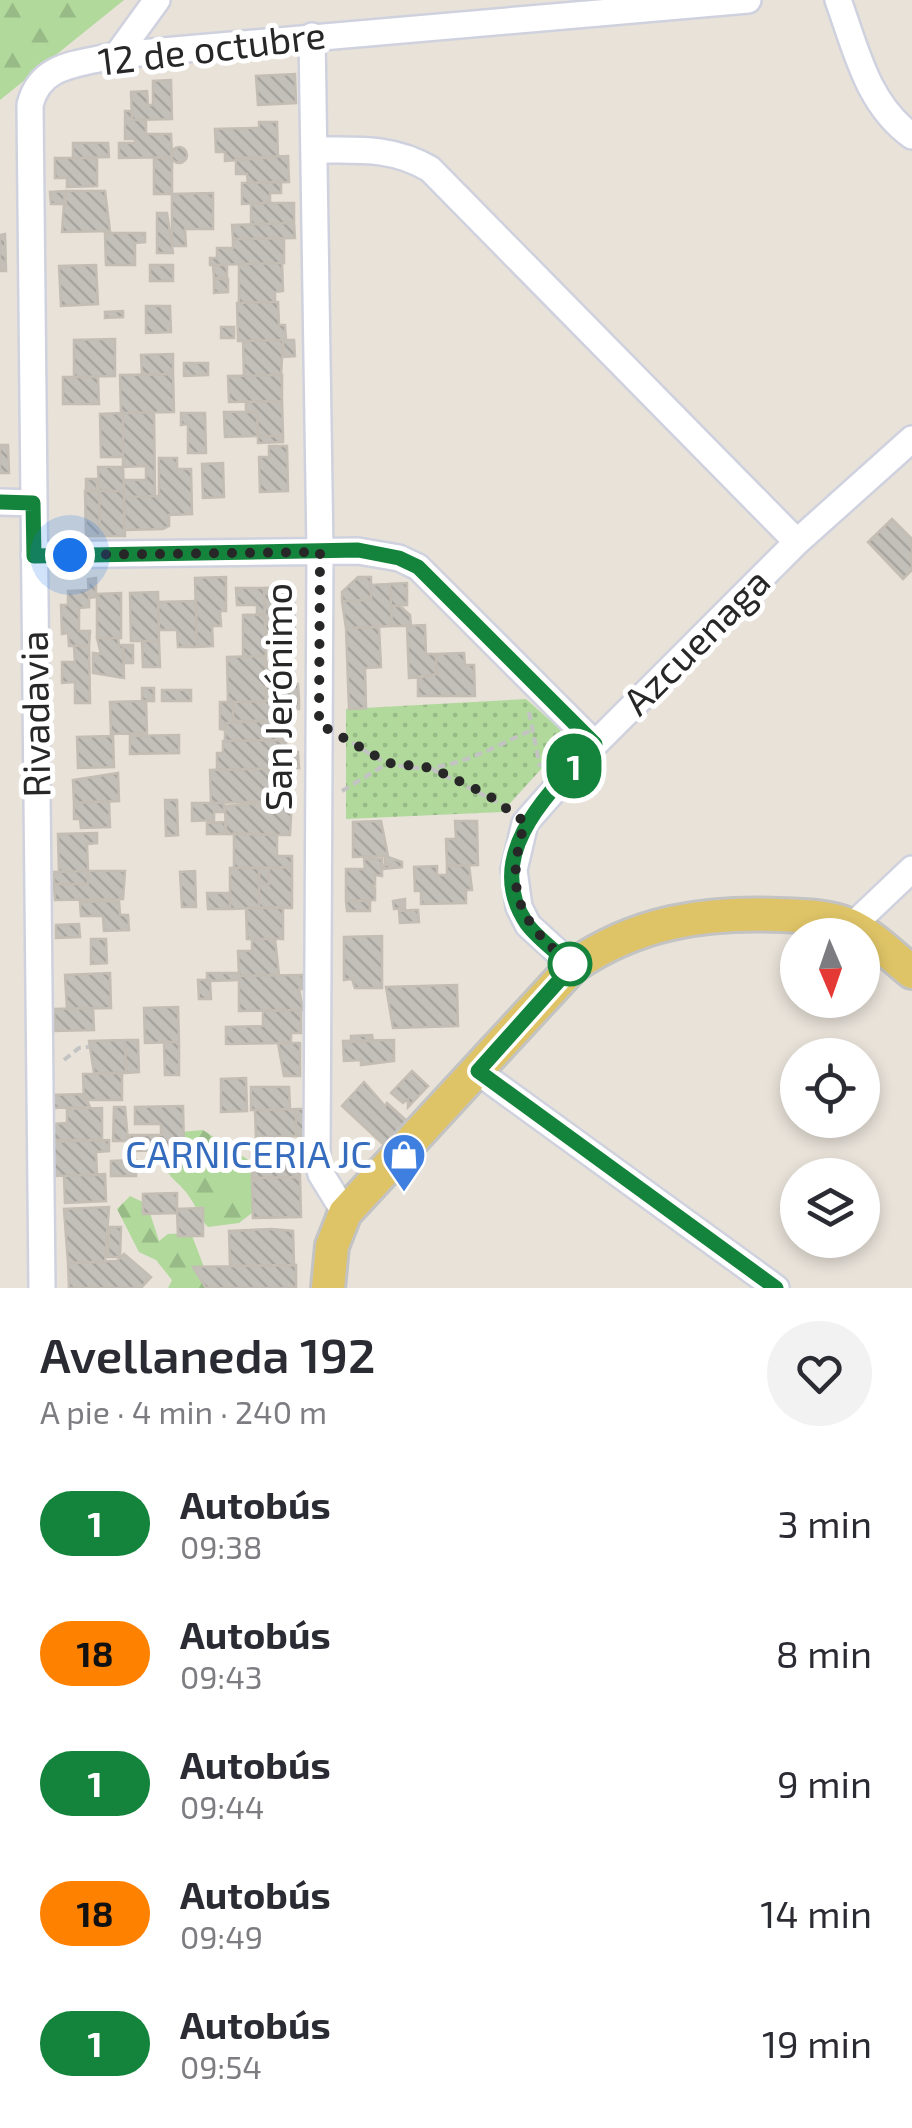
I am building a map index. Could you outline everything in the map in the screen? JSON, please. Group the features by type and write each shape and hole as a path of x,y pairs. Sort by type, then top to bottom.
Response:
{"main road":[{"path":"328,1288 332,1246 345,1214 572,966 618,940 673,921 748,914 818,918"},
{"path":"880,947 912,972"}],"street":[{"path":"116,56 157,0"},
{"name":"12 de octubre","path":"39,81 51,70 116,56 748,0"},
{"path":"838,0 864,75 882,108 912,136"},
{"name":"San Jerónimo","path":"312,36 317,150 320,552 317,1158 345,1214"},
{"name":"Rivadavia","path":"39,81 30,106 42,1288"},
{"path":"317,150 382,150 406,155 430,169 797,542"},
{"name":"Azcuenaga","path":"572,966 528,925 519,907 514,870 525,822 546,794 797,542 912,439"},
{"path":"0,502 33,503"},
{"path":"34,556 381,554 418,567 595,744"},
{"path":"860,918 912,869"},
{"path":"478,1071 776,1288"}],"path":[{"path":"521,668 546,794"},
{"path":"319,724 388,763 432,768 448,768 532,730"},
{"path":"319,810 354,780 388,763"},
{"path":"432,768 488,795 525,822"},
{"path":"67,1060 79,1048 89,1047"}],"green space":[{"path":"0,0 124,0 0,100"},
{"path":"526,699 560,729 563,745 502,812 346,819 346,709"},
{"path":"203,1130 259,1167 262,1205 239,1223 208,1227 168,1171 169,1133"},
{"path":"130,1196 147,1204 159,1241 168,1234 191,1233 212,1288 168,1288 172,1280 156,1260 139,1252 117,1209"}],"building":[{"path":"295,74 296,103 258,105 256,76"},
{"path":"171,80 172,119 132,120 131,92 147,91 148,105 153,105 153,81"},
{"path":"125,111 132,111 132,120 146,120 146,134 171,134 172,157 119,158 119,143 135,143 135,139 125,139"},
{"path":"259,122 277,122 278,157 225,161 225,152 216,152 215,129 259,128"},
{"path":"73,143 108,143 109,157 73,158"},
{"path":"179,147 187,155 179,163 171,155"},
{"path":"288,156 289,182 248,183 247,174 236,174 236,158"},
{"path":"172,157 172,194 154,194 154,158"},
{"path":"55,158 97,158 97,186 67,187 67,178 55,178"},
{"path":"281,182 281,193 270,193 270,203 242,204 242,183"},
{"path":"65,191 105,191 110,231 62,232"},
{"path":"65,191 66,204 51,204 50,192"},
{"path":"213,193 213,229 185,229 186,246 172,246 172,194"},
{"path":"251,203 294,203 294,223 251,224"},
{"path":"157,213 167,213 173,253 157,253"},
{"path":"294,223 295,238 233,239 232,225"},
{"path":"105,233 145,233 145,242 135,243 135,265 106,265"},
{"path":"5,234 6,271 0,271 0,235"},
{"path":"284,238 284,263 210,265 210,258 217,258 217,248 233,248 233,239"},
{"path":"282,263 283,291 275,292 275,302 239,303 239,264"},
{"path":"96,265 98,304 61,306 59,266"},
{"path":"150,265 173,265 173,281 150,281"},
{"path":"213,265 227,265 227,277 214,278"},
{"path":"214,279 228,279 228,292 214,293"},
{"path":"278,302 279,325 285,325 286,340 238,341 237,303"},
{"path":"146,306 170,306 171,332 146,333"},
{"path":"123,311 123,317 105,318 105,312"},
{"path":"221,327 234,327 234,338 221,338"},
{"path":"115,339 115,376 74,377 74,340"},
{"path":"283,340 281,375 244,376 243,341"},
{"path":"283,340 294,340 295,356 284,357"},
{"path":"173,354 173,374 142,375 141,355"},
{"path":"184,363 208,363 208,375 184,376"},
{"path":"173,374 174,412 121,413 120,375"},
{"path":"282,375 282,401 229,402 228,376"},
{"path":"63,377 98,377 99,404 63,404"},
{"path":"282,401 283,436 258,436 257,412 246,412 246,402"},
{"path":"224,412 257,412 258,436 225,437"},
{"path":"123,413 154,413 155,496 124,497 124,480 146,480 146,466 123,467"},
{"path":"123,413 123,457 101,457 100,414"},
{"path":"181,413 205,413 206,453 188,453 188,424 181,425"},
{"path":"258,436 283,436 283,442 258,443"},
{"path":"0,445 8,445 9,473 0,473"},
{"path":"269,446 287,446 288,491 260,492 259,457 269,457"},
{"path":"159,458 177,458 177,469 191,469 192,514 169,515 169,526 163,529 124,530 124,497 159,496"},
{"path":"223,463 224,497 203,498 202,464"},
{"path":"98,467 123,467 124,491 99,491"},
{"path":"86,479 97,479 97,491 86,491"},
{"path":"85,491 99,491 100,536 86,536"},
{"path":"99,491 124,491 125,536 100,536"},
{"path":"892,519 912,539 912,570 903,579 868,542"},
{"path":"226,577 226,611 220,611 221,626 212,626 213,646 197,647 195,578"},
{"path":"358,577 371,577 371,600 342,601 342,592"},
{"path":"96,578 96,597 89,598 88,579"},
{"path":"407,583 407,605 391,606 390,584"},
{"path":"390,584 392,626 346,628 342,601 371,600 371,585"},
{"path":"286,587 286,599 294,599 295,633 265,633 264,588"},
{"path":"236,588 264,588 265,614 257,615 257,605 237,605"},
{"path":"89,590 89,607 79,608 79,631 90,631 89,645 69,646 68,633 62,634 61,605 68,605 68,591"},
{"path":"158,592 159,641 131,641 130,593"},
{"path":"121,593 121,638 97,638 97,594"},
{"path":"196,601 197,647 178,647 177,630 159,630 158,602"},
{"path":"391,606 400,606 410,615 411,626 392,626"},
{"path":"265,614 266,656 243,657 243,615"},
{"path":"425,625 426,654 436,654 437,674 409,678 407,626"},
{"path":"379,627 381,667 365,668 366,708 349,709 346,628"},
{"path":"97,638 118,638 119,645 123,645 124,678 93,673 93,653 101,654"},
{"path":"142,641 159,641 160,667 143,667"},
{"path":"89,645 90,703 75,703 75,682 62,683 62,662 75,662 74,646"},
{"path":"123,645 133,645 133,663 124,663"},
{"path":"464,653 465,665 474,665 475,696 418,696 418,678 437,674 436,654"},
{"path":"266,656 266,701 228,702 227,657"},
{"path":"266,662 277,662 278,684 298,684 299,700 266,700"},
{"path":"142,688 154,688 154,701 142,701"},
{"path":"162,690 191,690 191,701 162,701"},
{"path":"299,700 299,709 278,709 278,720 233,721 233,702"},
{"path":"146,701 147,733 111,734 110,702"},
{"path":"220,702 233,702 233,723 225,723 225,730 220,729"},
{"path":"281,720 282,740 225,741 225,723"},
{"path":"179,735 179,753 130,754 130,736"},
{"path":"113,736 114,767 78,768 77,737"},
{"path":"286,740 286,752 298,752 299,768 217,770 217,753 223,753 223,741"},
{"path":"287,768 288,793 280,793 280,801 211,803 210,770"},
{"path":"118,773 119,801 74,803 73,780"},
{"path":"165,800 177,800 178,835 166,836"},
{"path":"109,801 110,827 81,828 80,819 74,819 74,803"},
{"path":"292,801 290,835 226,834 225,806"},
{"path":"192,803 224,803 224,812 214,812 214,820 192,821"},
{"path":"381,821 388,856 353,857 353,822"},
{"path":"455,821 477,821 478,865 447,866 446,839 456,839"},
{"path":"225,822 226,834 207,834 207,823"},
{"path":"97,833 97,843 87,844 88,871 59,872 58,834"},
{"path":"234,833 277,835 277,856 292,856 292,867 234,868"},
{"path":"385,856 402,862 402,867 382,869 382,865 390,865 385,863"},
{"path":"364,859 382,859 382,876 375,875 375,885 369,885 375,888 375,900 346,901 346,869 365,869"},
{"path":"469,865 472,890 466,890 466,903 421,904 421,891 415,891 414,867 437,866 437,875 447,875 447,866"},
{"path":"292,867 292,908 259,908 259,884 269,884 269,868"},
{"path":"230,868 259,868 259,908 230,909"},
{"path":"259,868 269,868 269,884 259,884"},
{"path":"88,871 125,871 123,899 55,900 54,884 88,884"},
{"path":"88,871 88,884 54,884 54,872"},
{"path":"195,871 196,907 182,907 180,872"},
{"path":"207,893 230,893 230,909 208,909"},
{"path":"405,899 405,908 394,909 393,901"},
{"path":"119,901 120,915 128,915 129,930 104,931 103,916 81,916 80,902"},
{"path":"346,901 370,901 370,911 347,911"},
{"path":"283,907 283,939 247,939 246,908"},
{"path":"418,910 419,922 400,923 399,911"},
{"path":"79,924 80,937 56,938 56,925"},
{"path":"382,936 382,988 355,988 352,979 344,980 344,937"},
{"path":"91,939 106,939 107,963 91,964"},
{"path":"252,939 275,939 279,975 239,976 238,951 252,951"},
{"path":"110,973 111,1008 67,1009 65,975"},
{"path":"207,973 239,973 239,980 210,981 211,999 199,999 198,980 207,980"},
{"path":"303,975 303,989 299,989 303,1010 239,1011 239,976"},
{"path":"457,985 458,1026 393,1028 386,987"},
{"path":"178,1007 179,1042 145,1043 144,1008"},
{"path":"93,1008 94,1030 55,1031 54,1009"},
{"path":"301,1010 301,1033 291,1033 291,1043 226,1044 226,1027 263,1026 263,1011"},
{"path":"372,1035 373,1041 351,1042 351,1036"},
{"path":"125,1040 126,1073 94,1073 89,1041"},
{"path":"125,1040 138,1040 139,1072 126,1073"},
{"path":"394,1040 394,1061 361,1065 361,1060 344,1061 343,1041"},
{"path":"164,1042 179,1042 179,1075 165,1075"},
{"path":"278,1043 300,1043 300,1076 284,1076"},
{"path":"412,1071 428,1086 408,1107 408,1099 403,1103 391,1093"},
{"path":"122,1073 122,1100 84,1100 83,1074"},
{"path":"246,1078 247,1111 221,1112 221,1079"},
{"path":"364,1082 385,1106 387,1103 407,1121 384,1145 342,1106"},
{"path":"251,1087 289,1087 290,1109 251,1110"},
{"path":"84,1094 90,1107 52,1108 51,1095"},
{"path":"183,1106 184,1150 130,1151 130,1135 161,1135 161,1124 135,1124 135,1107"},
{"path":"114,1107 125,1107 128,1141 113,1141"},
{"path":"102,1108 102,1140 54,1140 53,1124 67,1123 67,1109"},
{"path":"296,1109 296,1136 256,1137 255,1110"},
{"path":"296,1109 305,1109 306,1136 296,1136"},
{"path":"109,1140 109,1151 96,1152 97,1175 51,1176 50,1142"},
{"path":"299,1142 300,1177 252,1178 251,1153 274,1153 273,1143"},
{"path":"136,1160 136,1176 111,1176 111,1161"},
{"path":"105,1174 106,1201 65,1203 64,1176"},
{"path":"300,1177 301,1217 253,1218 252,1178"},
{"path":"177,1193 177,1213 143,1214 143,1194"},
{"path":"109,1207 105,1262 68,1263 64,1209"},
{"path":"203,1208 203,1236 178,1236 177,1209"},
{"path":"109,1227 121,1227 120,1257 108,1257"},
{"path":"229,1231 293,1231 294,1265 230,1266"},
{"path":"124,1254 151,1277 141,1288 69,1288 68,1263 117,1261"},
{"path":"296,1265 296,1288 206,1288 193,1267"}],"bus line":[{"name":"1","path":"0,502 33,503 34,556 358,550 399,558 418,567 436,583 521,668 595,744 546,794 525,822 514,870 519,907 528,925 572,966 478,1071 776,1288"}],"place":[{"name":"CARNICERIA JC","path":"404,1193"}],"route":[{"path":"70,555 320,552 319,724 388,763 432,768 456,783 488,795 525,822 514,870 519,907 528,925 570,964"}]}
